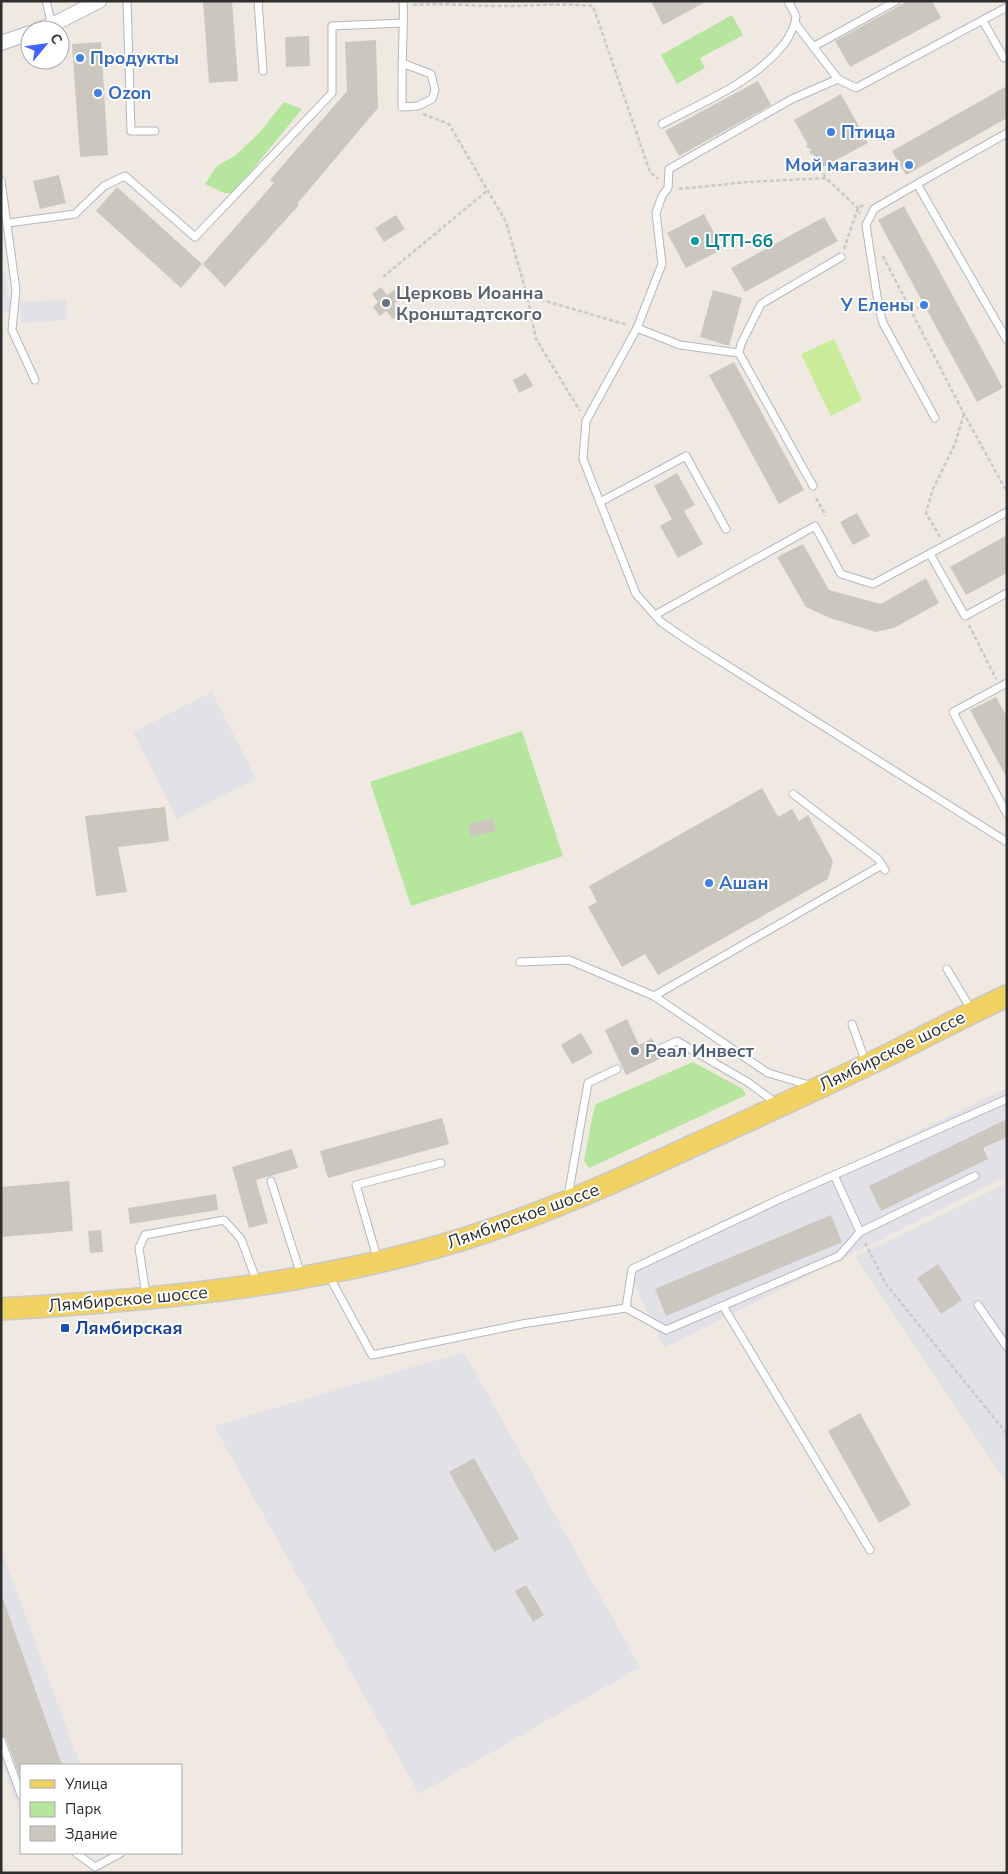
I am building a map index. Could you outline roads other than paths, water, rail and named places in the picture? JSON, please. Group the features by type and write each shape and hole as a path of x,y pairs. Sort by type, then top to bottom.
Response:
{"main road":[{"name":"Лямбирское шоссе","path":"1,1309 146,1299 258,1285 328,1273 471,1237 567,1202 619,1180 780,1107 1007,996"}],"street":[{"path":"62,20 99,1"},
{"path":"1,43 20,36"}],"lane":[{"path":"46,1 51,20"},
{"path":"127,1 131,131 155,131"},
{"path":"258,1 263,70"},
{"path":"662,124 744,80 770,59 785,43 795,24 796,16 788,1"},
{"path":"813,47 896,1"},
{"path":"402,64 431,74 435,90 432,99 418,106 402,107 402,64 403,4"},
{"path":"795,24 838,79 856,88 1007,7"},
{"path":"983,21 1004,58 1007,58"},
{"path":"8,223 75,214 104,186 125,176 195,237 332,94 332,26 403,23"},
{"path":"838,79 792,99 669,170 668,188 662,196 656,213 662,264 637,328 586,421 583,459 636,594 655,615 690,642 1007,842"},
{"path":"935,418 883,323 879,309 866,225 874,209 1007,133"},
{"path":"1,181 16,290 12,330 35,380"},
{"path":"918,184 1007,340"},
{"path":"813,486 739,353 741,344 761,304 841,257"},
{"path":"637,328 680,345 739,353"},
{"path":"600,502 686,456 726,529"},
{"path":"655,615 815,526 841,574 873,584 1007,512"},
{"path":"930,554 965,616 1007,593"},
{"path":"1007,683 953,712 1007,814"},
{"path":"654,996 691,977 883,867 878,859 793,794"},
{"path":"520,962 569,960 654,996 768,1073 819,1088"},
{"path":"947,969 972,1012"},
{"path":"852,1024 866,1064"},
{"path":"660,1049 677,1041 749,1082 780,1107"},
{"path":"567,1202 588,1083 617,1069"},
{"path":"626,1308 632,1269 834,1175 1007,1099"},
{"path":"378,1261 356,1185 440,1164"},
{"path":"834,1175 860,1232"},
{"path":"328,1273 372,1355 522,1324 626,1308 666,1330 839,1256 860,1232 975,1176"},
{"path":"271,1181 302,1278"},
{"path":"146,1299 139,1248 144,1235 224,1220 241,1239 258,1285"},
{"path":"978,1305 1007,1347"},
{"path":"723,1306 870,1550"},
{"path":"1,1740 20,1792"},
{"path":"77,1854 96,1867 119,1854"}],"place":[{"name":"Продукты","path":"80,58"},
{"name":"Ozon","path":"98,93"},
{"name":"Птица","path":"831,132"},
{"name":"Мой магазин","path":"909,165"},
{"name":"ЦТП-6б","path":"695,241"},
{"name":"Церковь Иоанна Кронштадтского","path":"386,303"},
{"name":"У Елены","path":"924,305"},
{"name":"Ашан","path":"709,883"},
{"name":"Реал Инвест","path":"635,1051"},
{"name":"Лямбирская","path":"65,1328"}]}
